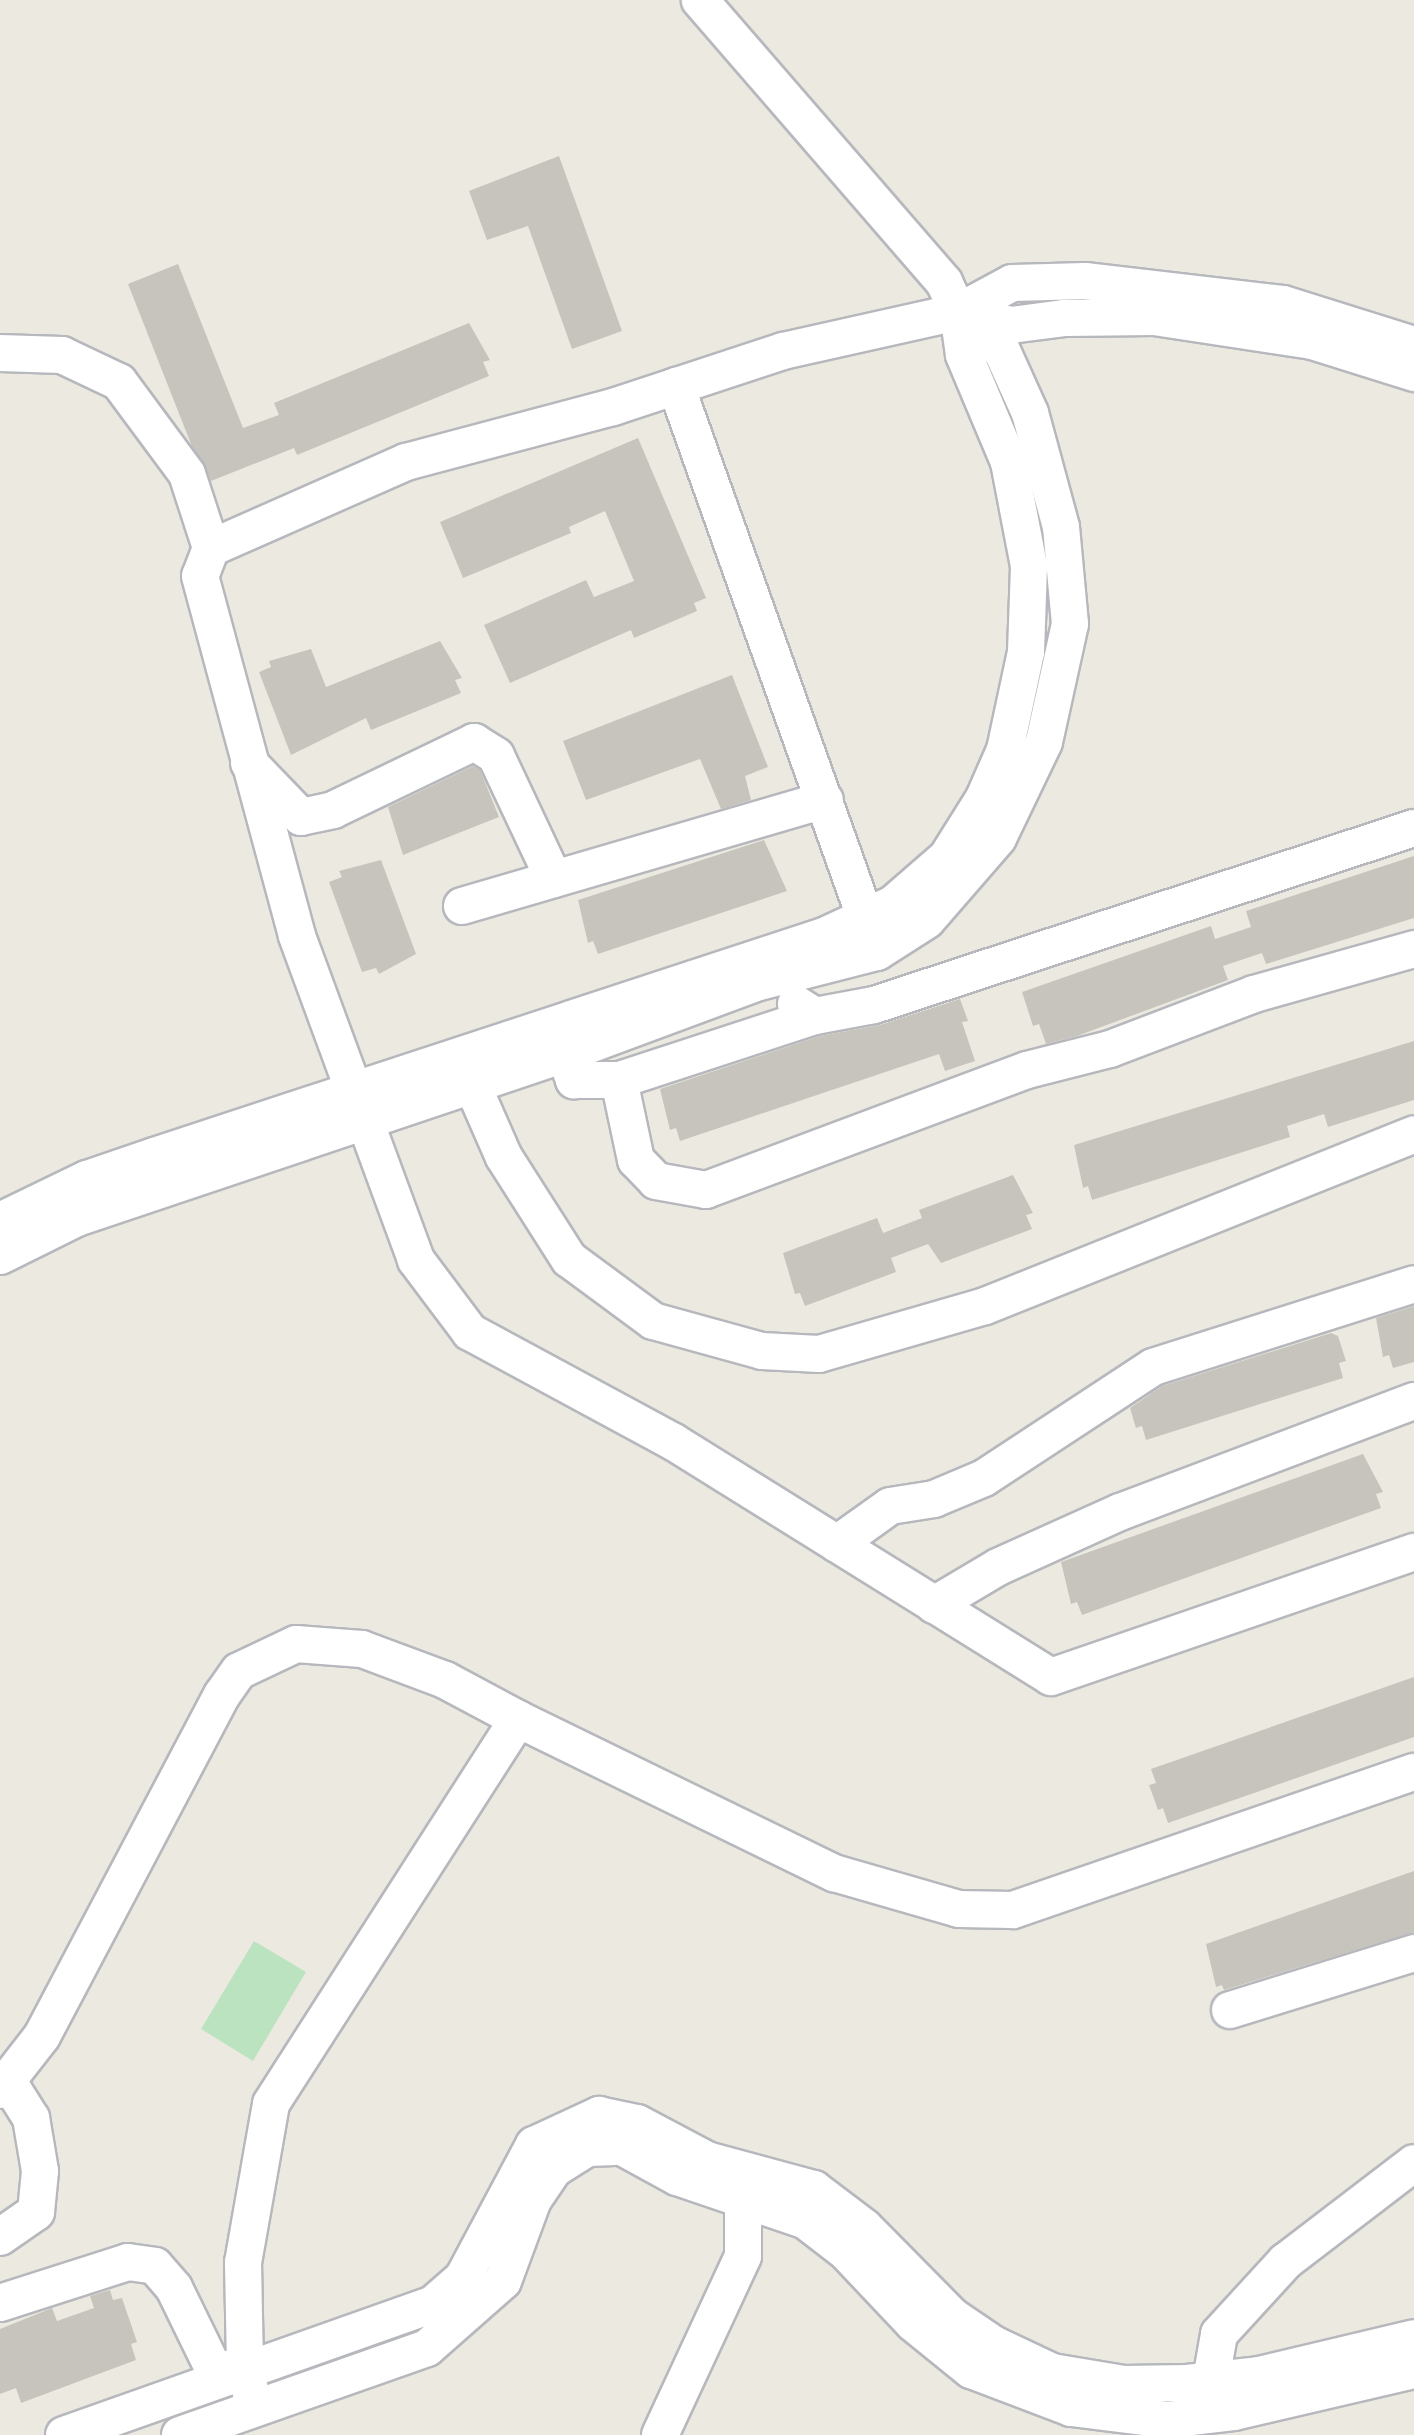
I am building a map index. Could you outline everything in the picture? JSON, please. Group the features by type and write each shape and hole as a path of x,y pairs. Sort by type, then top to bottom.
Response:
{"street":[{"path":"466,1071 565,1054 893,904 947,857 977,810 1005,750 1026,652 1029,566 1023,517 1009,462 964,355 958,312 944,282 700,0"},
{"path":"211,548 406,462 676,386 783,351 958,312 1012,283 1099,282 1283,304 1414,345"},
{"path":"958,312 1011,325 1064,318 1154,317 1312,341 1414,373"},
{"path":"0,1256 77,1218 358,1107 749,971 877,952 927,920 998,838 1044,742 1070,624 1061,527 1030,413 1002,351 958,312"},
{"path":"0,353 62,355 119,382 187,474 211,548 200,576 247,761 297,936 416,1260 470,1332 672,1441 1051,1677 1414,1552"},
{"path":"676,386 716,509 825,800 877,952"},
{"path":"247,761 301,817 333,810 474,742 496,756 554,879"},
{"path":"462,906 825,800"},
{"path":"565,1054 574,1080 619,1080 815,1016 874,1005 1414,828"},
{"path":"619,1080 636,1160 656,1181 706,1190 1027,1070 1110,1049 1254,994 1414,949"},
{"path":"749,971 815,1016"},
{"path":"466,1071 486,1124 544,1223 569,1259 611,1293 653,1321 762,1351 819,1354 985,1306 1414,1134"},
{"path":"0,1221 100,1174 358,1107"},
{"path":"837,1544 890,1506 934,1499 984,1478 1045,1442 1105,1394 1153,1367 1414,1284"},
{"path":"934,1605 998,1567 1120,1512 1414,1401"},
{"path":"0,2237 36,2212 40,2171 31,2118 4,2086 42,2036 222,1695 251,1663 296,1644 362,1649 445,1680 518,1719 834,1873 959,1909 1013,1910 1414,1772"},
{"path":"255,2408 245,2371 243,2262 271,2104 518,1719"},
{"path":"1230,2010 1405,1965"},
{"path":"64,2435 245,2371 303,2355 432,2305 463,2278 534,2145 599,2115 637,2123 707,2160 744,2184"},
{"path":"180,2435 427,2348 503,2281 533,2200 554,2169 588,2148 622,2147 677,2177 814,2189 843,2207 952,2316 993,2344 1052,2372 1207,2398 1414,2370"},
{"path":"1207,2398 1219,2334 1286,2261 1414,2163"},
{"path":"660,2435 743,2256 744,2184"},
{"path":"0,2303 128,2262 155,2266 174,2288 213,2368 245,2371"},
{"path":"1207,2398 1259,2375 1414,2338"}],"green space":[{"path":"254,1941 306,1972 253,2061 201,2029"}],"building":[{"path":"559,156 622,331 572,349 528,226 487,240 469,191"},
{"path":"178,264 243,428 279,415 274,403 469,323 490,360 483,362 489,376 297,455 294,448 211,481 191,444 128,284"},
{"path":"638,438 706,598 694,603 697,611 634,638 631,630 510,683 484,625 586,580 594,597 634,581 605,511 569,527 571,533 463,578 440,522"},
{"path":"440,641 462,678 455,680 461,693 371,730 366,718 291,755 259,672 271,667 269,661 311,649 326,687"},
{"path":"732,675 768,767 745,776 751,800 721,809 700,759 586,800 563,741"},
{"path":"473,766 480,770 499,817 403,855 388,807"},
{"path":"764,840 787,891 598,954 593,941 588,943 578,900"},
{"path":"1414,856 1414,918 1266,964 1262,953 1223,966 1228,980 1077,1036 1046,1044 1039,1024 1033,1026 1022,992 1211,926 1215,939 1251,927 1246,911"},
{"path":"381,860 416,954 379,974 376,968 362,972 329,882 342,877 339,871"},
{"path":"960,999 968,1021 962,1022 975,1061 945,1071 939,1054 680,1141 676,1128 670,1130 660,1089 820,1036 880,1025"},
{"path":"1414,1041 1414,1100 1328,1127 1324,1114 1287,1126 1290,1137 1092,1200 1088,1186 1083,1188 1074,1145"},
{"path":"1013,1175 1033,1213 1026,1215 1032,1229 941,1263 928,1244 891,1258 896,1272 805,1306 800,1293 795,1294 783,1253 877,1218 883,1233 922,1218 919,1210"},
{"path":"1414,1306 1414,1362 1393,1368 1389,1355 1383,1357 1376,1318"},
{"path":"1331,1333 1338,1336 1346,1361 1339,1363 1343,1378 1146,1440 1142,1426 1136,1428 1130,1408 1162,1386"},
{"path":"1363,1454 1383,1492 1376,1494 1381,1508 1082,1615 1077,1602 1071,1604 1061,1562"},
{"path":"1414,1677 1414,1737 1168,1823 1163,1808 1158,1810 1149,1785 1156,1783 1151,1769"},
{"path":"1414,1871 1414,1932 1224,1990 1222,1985 1216,1987 1206,1944"},
{"path":"110,2290 113,2300 122,2298 137,2342 131,2344 136,2360 21,2403 16,2388 0,2394 0,2329 52,2308 57,2321 94,2308 90,2296"}]}
